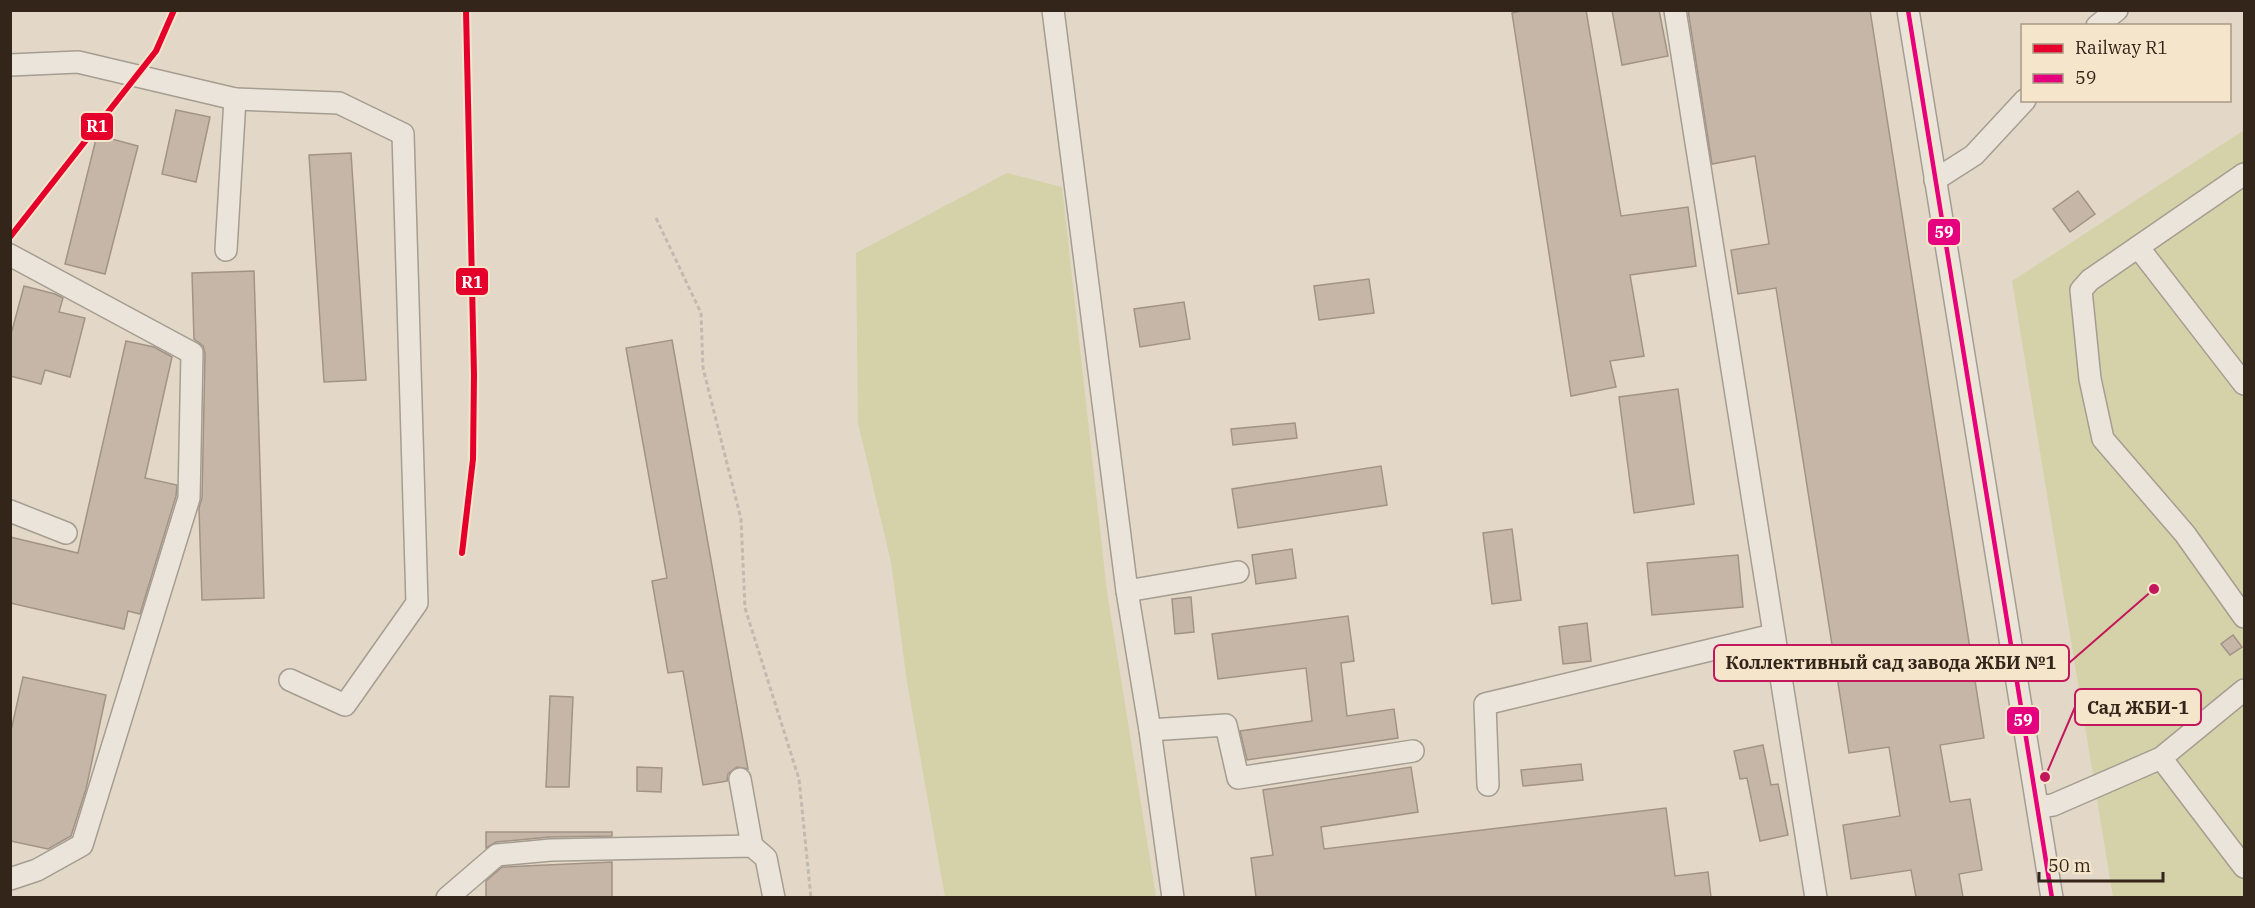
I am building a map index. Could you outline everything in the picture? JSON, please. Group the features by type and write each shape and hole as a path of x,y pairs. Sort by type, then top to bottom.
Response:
{"street":[{"path":"1053,10 1127,591 1150,730 1173,897"},
{"path":"1675,10 1816,897"},
{"path":"1908,10 2052,897"},
{"path":"2100,24 2117,10"},
{"path":"10,66 78,62 235,99 339,103 404,134 417,603 345,705 290,680"},
{"path":"226,250 235,99"},
{"path":"1935,180 1974,155 2023,102"},
{"path":"2244,174 2090,280 2081,290 2090,379 2103,439 2185,534 2244,617"},
{"path":"2138,247 2244,384"},
{"path":"10,255 192,353 189,498 82,845 37,870 10,879"},
{"path":"10,511 66,532"},
{"path":"1127,591 1238,572"},
{"path":"1488,785 1485,704 1773,635"},
{"path":"2038,807 2053,805 2161,758 2244,690"},
{"path":"1150,730 1226,725 1238,778 1413,751"},
{"path":"2161,758 2244,867"},
{"path":"740,779 752,846 766,858 774,897"},
{"path":"447,897 497,855 551,850 752,846"}],"path":[{"path":"656,218 701,313 703,368 741,519 745,608 799,779 811,897"}],"shaded area":[{"path":"2244,130 2244,897 2113,897 2012,281"},
{"path":"1007,173 1062,187 1107,592 1156,897 945,897 907,682 891,562 858,423 856,253"}],"building":[{"path":"1526,10 1586,10 1621,216 1688,207 1696,266 1630,275 1644,356 1610,361 1616,387 1571,396 1512,13"},
{"path":"1612,10 1659,10 1668,56 1622,65"},
{"path":"1688,10 1870,10 1984,738 1940,745 1950,802 1970,799 1982,870 1959,874 1963,897 1916,897 1911,870 1851,879 1843,825 1900,816 1889,747 1849,753 1776,288 1738,294 1731,250 1769,244 1755,156 1712,164"},
{"path":"176,110 210,117 196,182 162,174"},
{"path":"97,135 138,146 105,274 65,264"},
{"path":"351,153 366,380 324,382 309,155"},
{"path":"2078,191 2095,214 2070,232 2053,209"},
{"path":"254,271 264,598 202,600 199,508 202,498 205,353 203,346 194,339 192,273"},
{"path":"1369,279 1374,313 1319,320 1314,286"},
{"path":"24,286 63,298 59,312 85,318 70,377 45,370 41,384 10,376 10,338"},
{"path":"1184,302 1190,339 1140,347 1134,309"},
{"path":"672,340 748,769 737,767 728,774 727,781 703,785 683,671 668,673 652,581 667,578 626,348"},
{"path":"126,341 154,347 172,357 145,478 177,485 176,496 140,614 128,611 124,629 10,603 10,537 78,553"},
{"path":"1678,389 1694,504 1634,513 1619,397"},
{"path":"1295,423 1297,438 1233,445 1231,429"},
{"path":"1381,466 1387,505 1238,528 1232,489"},
{"path":"1512,529 1521,600 1492,604 1483,533"},
{"path":"1292,549 1296,578 1256,584 1252,555"},
{"path":"1738,555 1743,607 1652,615 1647,563"},
{"path":"1191,597 1194,632 1175,634 1172,599"},
{"path":"1348,616 1354,661 1341,663 1347,716 1394,709 1398,738 1247,760 1240,731 1312,721 1306,668 1218,679 1212,634"},
{"path":"1587,623 1591,661 1563,664 1559,627"},
{"path":"2233,635 2242,647 2230,655 2221,644"},
{"path":"23,677 106,695 86,789 71,836 48,849 10,841 10,735"},
{"path":"550,696 573,697 569,787 546,787"},
{"path":"1763,745 1771,785 1778,784 1788,835 1760,841 1747,778 1740,779 1734,751"},
{"path":"1581,764 1583,780 1523,786 1521,770"},
{"path":"637,767 662,768 661,792 637,791"},
{"path":"1411,767 1418,812 1321,827 1324,849 1666,808 1675,876 1708,872 1711,897 1256,897 1251,858 1273,855 1263,790"},
{"path":"486,832 612,832 612,836 550,837 496,842 486,848"},
{"path":"612,862 612,897 486,897 486,881 502,867"}],"rail line":[{"name":"R1","path":"10,237 156,51 174,10"},
{"name":"R1","path":"462,553 473,459 474,375 466,10"}],"transit line":[{"name":"59","path":"1908,10 2052,898"}],"place":[{"name":"Коллективный сад завода ЖБИ №1","path":"2154,589"},
{"name":"Сад ЖБИ-1","path":"2045,777"}]}
